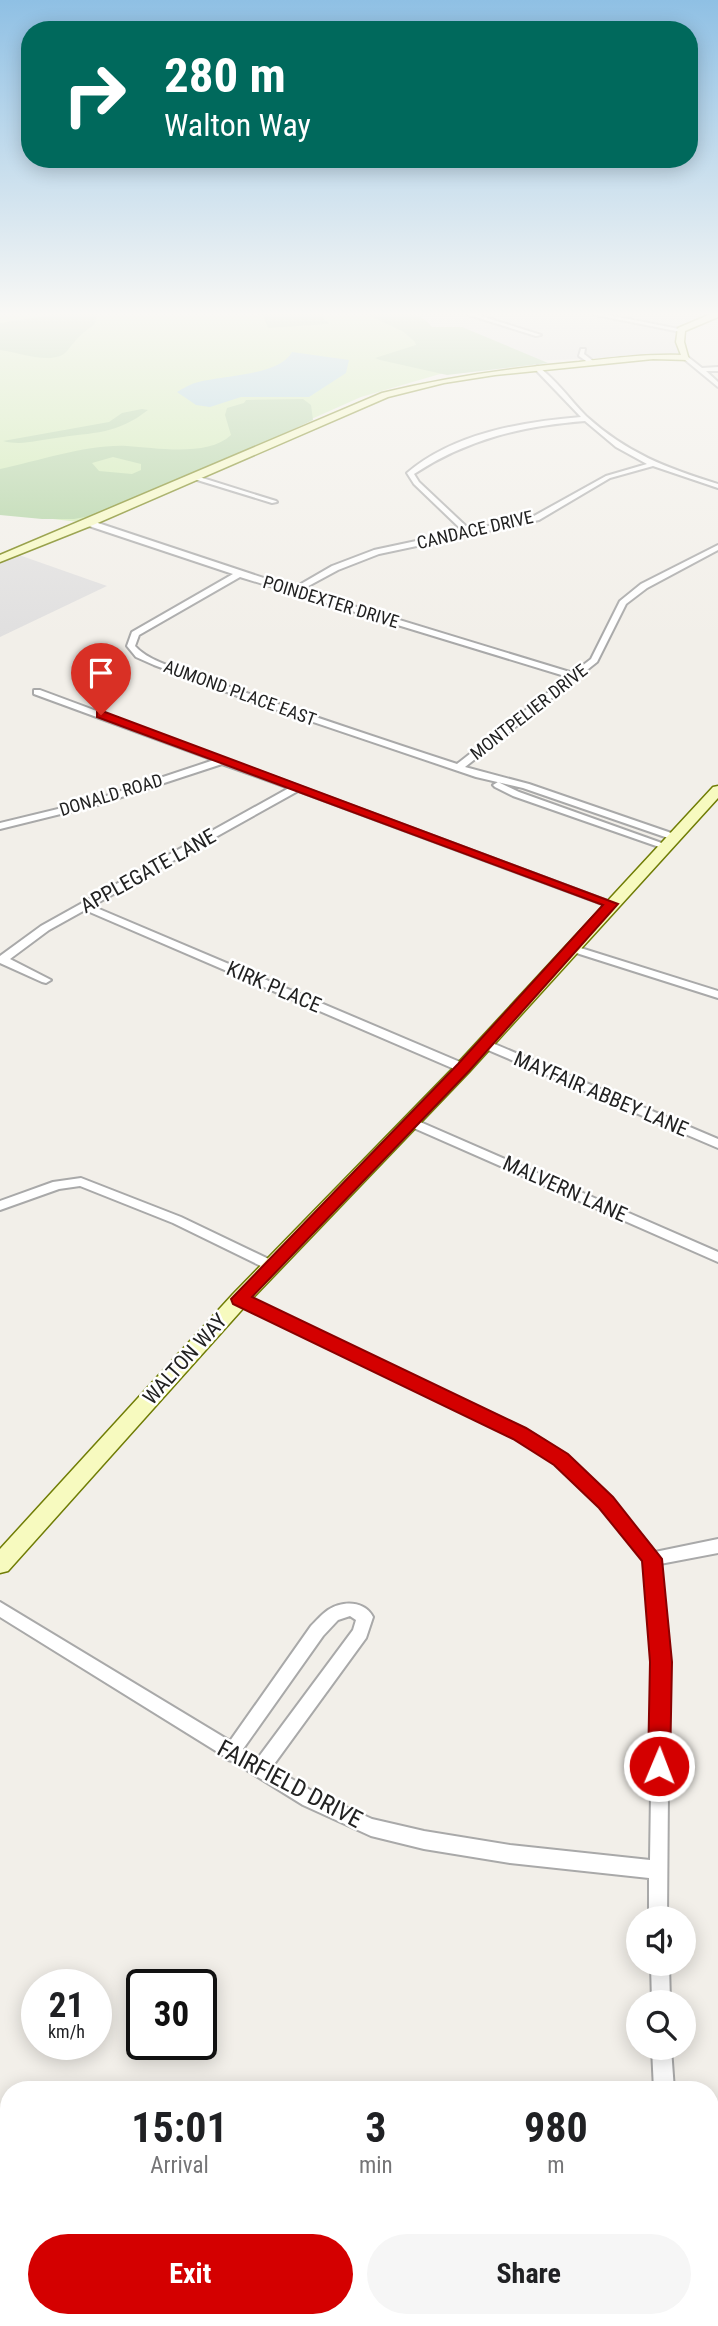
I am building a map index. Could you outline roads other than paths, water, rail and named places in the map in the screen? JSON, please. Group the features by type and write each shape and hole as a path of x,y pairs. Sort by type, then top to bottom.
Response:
{"street":[{"path":"0,559 322,423"},
{"path":"469,533 416,483 410,473 461,446 509,427 547,423"},
{"path":"590,423 611,440 654,464 718,485"},
{"name":"CANDACE DRIVE","path":"295,591 358,558 536,518 608,477 654,464"},
{"path":"196,478 274,502"},
{"name":"POINDEXTER DRIVE","path":"89,523 239,574 575,676"},
{"name":"MONTPELIER DRIVE","path":"458,768 594,660 623,603 644,586 718,547"},
{"name":"AUMOND PLACE EAST","path":"239,574 135,634 131,646 139,654 187,675 479,775 516,794 670,841"},
{"path":"37,692 611,904"},
{"name":"DONALD ROAD","path":"0,826 94,803 221,761"},
{"name":"APPLEGATE LANE","path":"1,960 45,928 297,788"},
{"name":"WALTON WAY","path":"0,1563 240,1299 463,1068 718,790"},
{"name":"KIRK PLACE","path":"84,906 463,1068"},
{"path":"572,948 718,995"},
{"path":"1,960 46,980"},
{"name":"MAYFAIR ABBEY LANE","path":"485,1044 718,1144"},
{"name":"MALVERN LANE","path":"411,1122 718,1257"},
{"path":"0,1206 57,1185 81,1182 177,1220 272,1266"},
{"path":"240,1299 520,1433 570,1468 606,1502 652,1559 661,1662 658,1906"},
{"path":"652,1559 718,1546"},
{"name":"FAIRFIELD DRIVE","path":"0,1609 309,1799 371,1827 424,1840 510,1854 657,1870"},
{"path":"231,1753 317,1631 333,1615 351,1609 365,1617 360,1633 260,1770"},
{"path":"663,2060 664,2081"}]}
